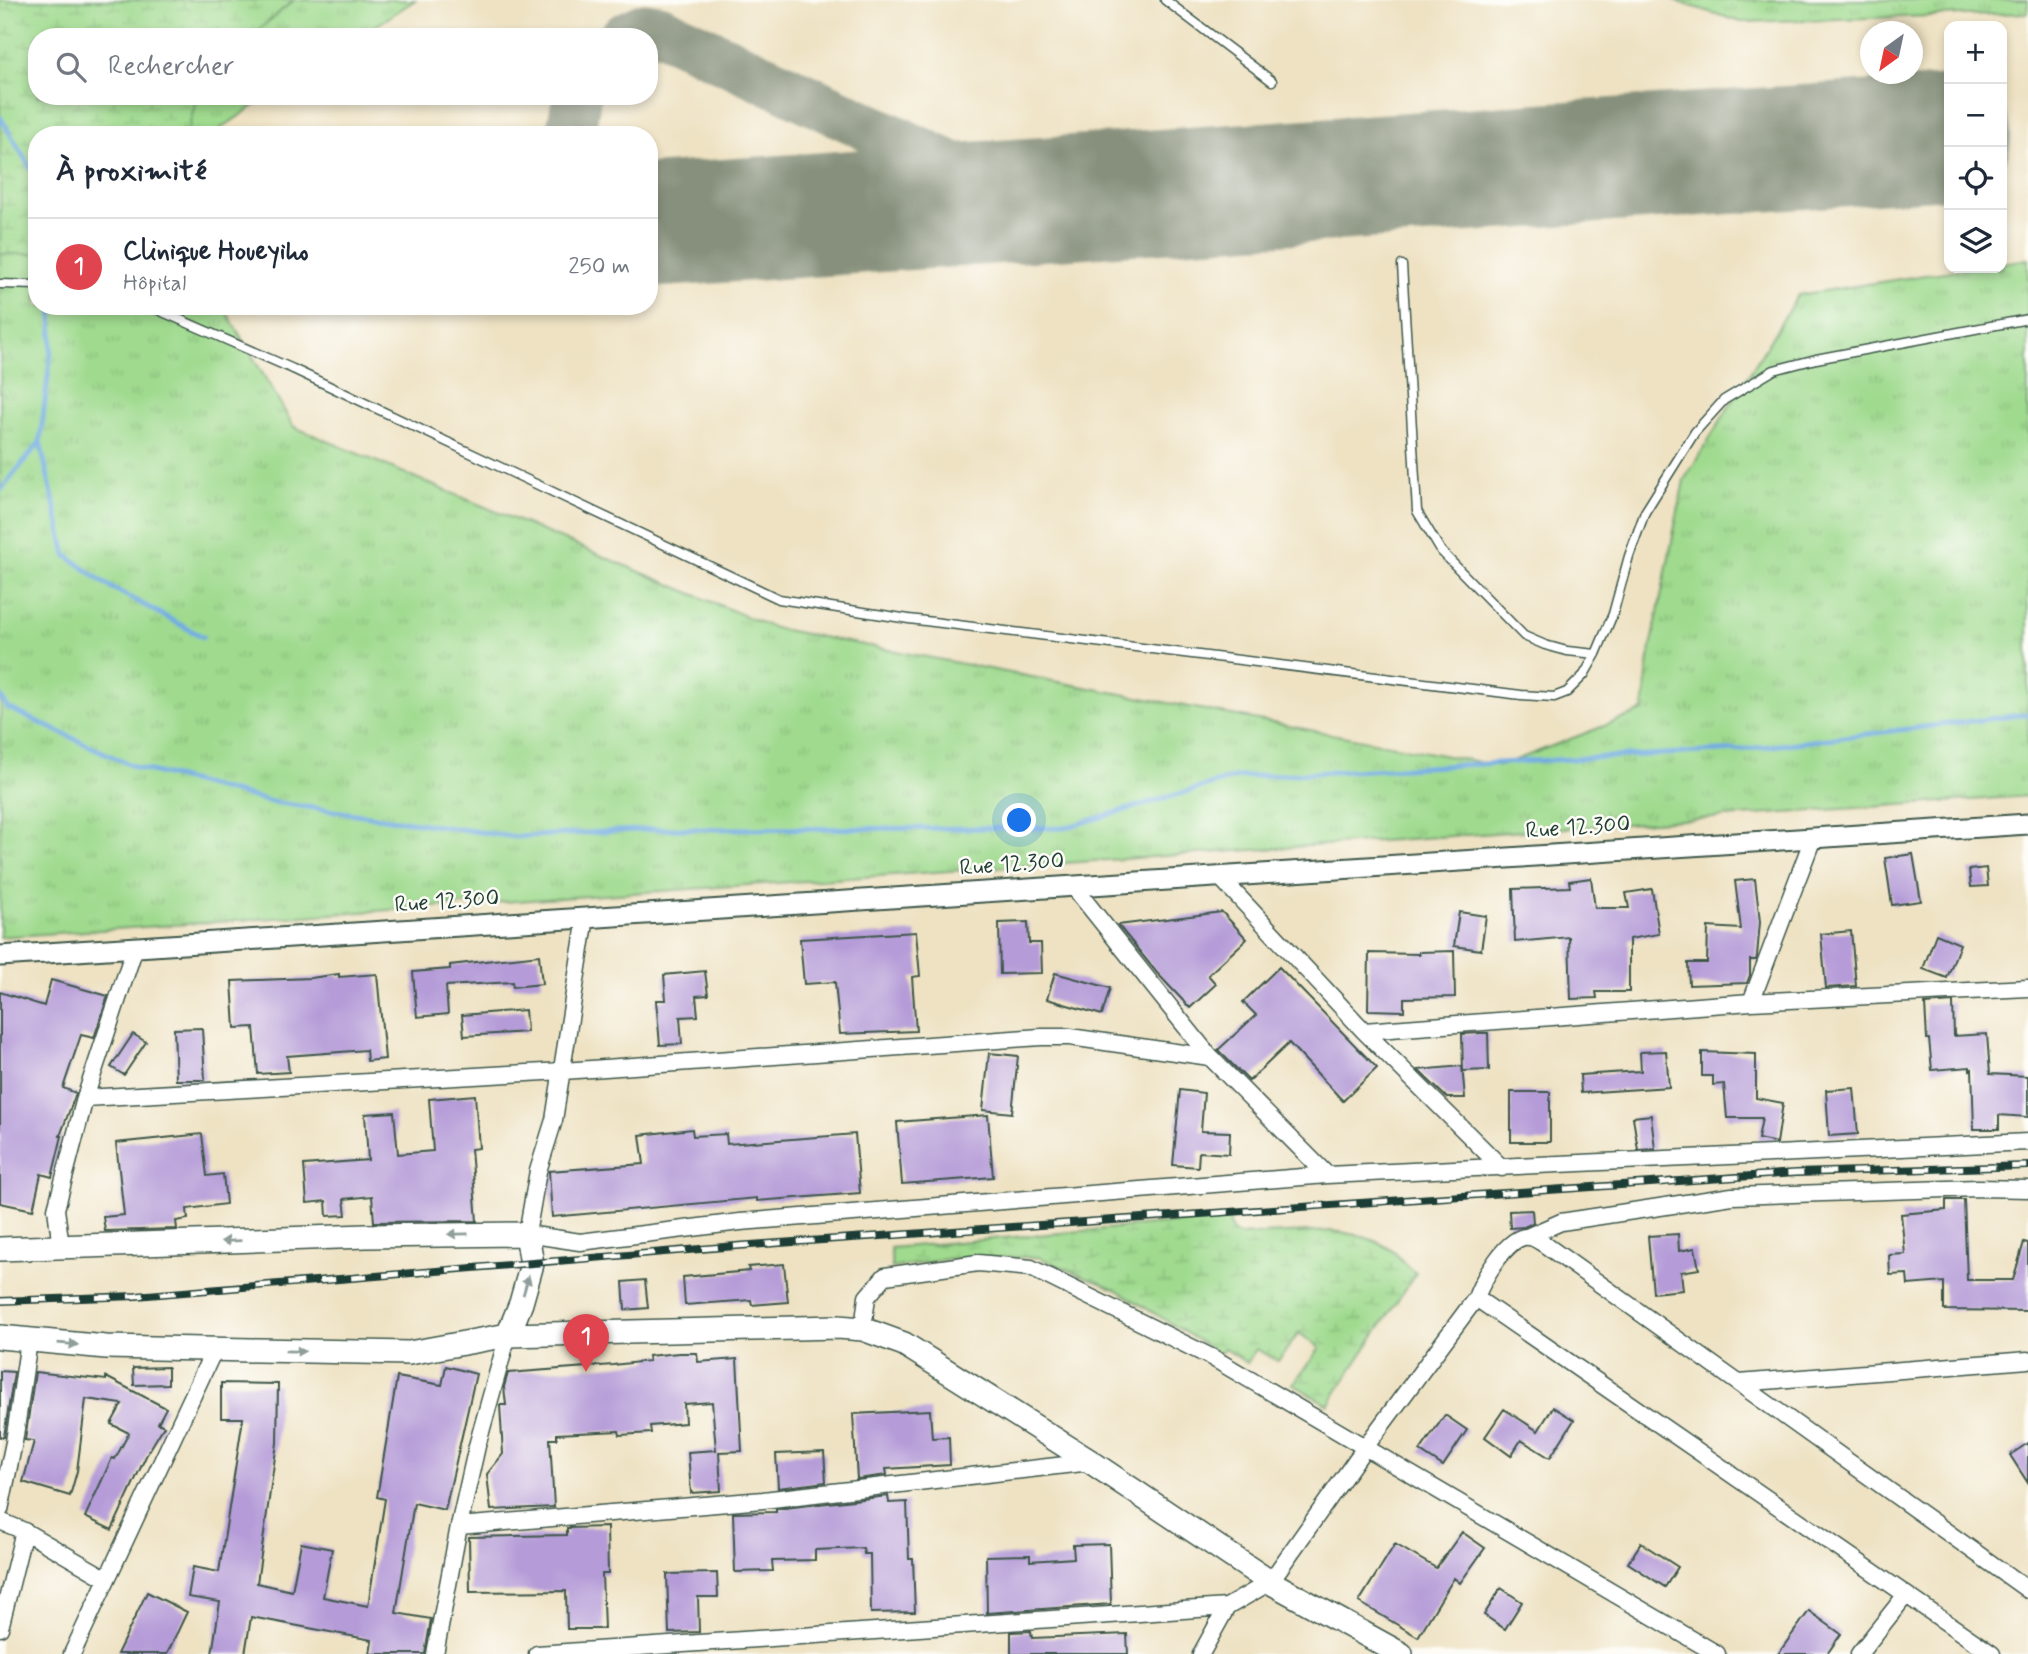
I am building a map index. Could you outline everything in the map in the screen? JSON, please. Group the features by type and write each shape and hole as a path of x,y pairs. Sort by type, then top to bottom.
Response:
{"main road":[{"path":"0,1249 366,1236 527,1234 532,1264 508,1335"},
{"path":"0,1337 106,1347 409,1353 508,1335 838,1327 863,1329 904,1344 1091,1462 1270,1582 1401,1654"}],"street":[{"name":"Rue 12.300","path":"0,956 2028,824"},
{"path":"1751,1002 1813,838"},
{"path":"1219,876 1364,1031 1502,1168"},
{"path":"1073,886 1210,1057 1326,1175"},
{"path":"586,918 564,1071 554,1119 538,1171 527,1234 580,1242 740,1222 1326,1175 2028,1142"},
{"path":"61,1247 56,1209 85,1098 135,947"},
{"path":"1364,1031 1751,1002 2028,988"},
{"path":"85,1098 564,1071 1041,1037 1070,1037 1210,1057"},
{"path":"537,1654 1227,1607 1270,1582 1476,1298 1485,1276 1516,1239 1529,1237 1561,1223 1732,1196 1979,1188 2028,1189"},
{"path":"1529,1237 1545,1244 2028,1590"},
{"path":"863,1329 867,1297 885,1276 978,1263 1031,1268 1213,1358 1717,1654"},
{"path":"1476,1298 1992,1654"},
{"path":"435,1654 477,1446 508,1335"},
{"path":"0,1510 29,1341"},
{"path":"72,1654 214,1350"},
{"path":"1739,1383 2028,1360"},
{"path":"459,1526 763,1500 1091,1462"},
{"path":"0,1521 24,1531 107,1580"},
{"path":"0,1628 24,1531"},
{"path":"1859,1654 1905,1596"},
{"path":"1201,1654 1227,1607"}],"lane":[{"path":"1165,0 1272,81"},
{"path":"1402,265 1417,511 1441,551 1524,636 1567,651 1596,654"},
{"path":"0,284 28,285"},
{"path":"170,315 293,369 779,599 909,619 1554,697 1567,692 1584,675 1613,614 1645,512 1695,432 1724,400 1774,370 1816,359 2028,319"}],"green space":[{"path":"0,0 415,0 373,28 28,28 28,105 256,105 224,126 28,126 28,315 228,315 294,427 774,628 1500,766 1643,711 1649,658 1684,480 1798,295 1944,272 2007,273 2007,262 2028,259 2028,796 0,937"},
{"path":"0,0 294,0 261,28 28,28 28,105 195,105 189,126 28,126 28,254 0,254"},
{"path":"1672,0 2028,0 2028,13 1741,22"},
{"path":"1230,1218 1233,1233 1240,1235 1333,1231 1366,1238 1390,1249 1416,1273 1328,1405 1293,1384 1320,1348 1299,1333 1278,1361 1256,1349 1247,1363 1224,1348 1220,1354 1115,1289 1038,1257 947,1259 892,1268 890,1248"}],"building":[{"path":"1913,854 1921,901 1892,905 1885,858"},
{"path":"1986,868 1988,886 1971,887 1969,870"},
{"path":"1591,878 1595,908 1629,908 1626,893 1652,889 1659,934 1629,939 1629,992 1596,992 1597,998 1571,999 1569,937 1515,942 1513,889 1570,887 1569,881"},
{"path":"1755,879 1760,922 1757,956 1756,960 1750,960 1747,983 1689,985 1688,963 1707,963 1708,927 1741,929 1735,881"},
{"path":"1222,912 1247,939 1208,975 1216,984 1190,1008 1118,925"},
{"path":"1459,912 1486,916 1481,950 1454,946"},
{"path":"1028,922 1029,943 1041,943 1042,973 1000,974 999,923"},
{"path":"1851,931 1856,986 1826,988 1821,934"},
{"path":"916,932 920,976 912,977 916,1031 840,1034 835,982 804,984 800,939"},
{"path":"1936,934 1960,944 1947,978 1923,969"},
{"path":"1454,951 1455,997 1404,998 1404,1011 1368,1010 1369,953 1419,954"},
{"path":"539,955 542,984 513,987 512,982 446,986 448,1014 417,1017 413,972"},
{"path":"1279,967 1377,1068 1343,1101 1289,1043 1249,1081 1218,1050 1256,1015 1243,1002"},
{"path":"705,971 708,995 696,996 698,1016 680,1017 682,1044 660,1045 656,1000 666,1000 664,975"},
{"path":"1055,973 1110,988 1102,1015 1047,999"},
{"path":"339,974 339,977 377,974 385,1059 367,1061 366,1050 287,1056 289,1072 258,1074 254,1027 235,1028 232,981 311,978"},
{"path":"51,980 108,996 94,1038 81,1035 63,1088 76,1093 60,1136 52,1177 41,1174 33,1210 0,1203 0,992 44,1006"},
{"path":"1953,1002 1954,1036 1987,1034 1990,1074 2028,1076 2028,1117 1999,1115 1999,1129 1974,1129 1972,1069 1932,1070 1925,1004"},
{"path":"525,1010 527,1032 464,1036 462,1015"},
{"path":"202,1028 205,1080 176,1080 174,1029"},
{"path":"1488,1033 1489,1070 1463,1071 1462,1034"},
{"path":"133,1034 146,1042 124,1075 111,1067"},
{"path":"1666,1051 1669,1087 1581,1093 1580,1075 1641,1071 1640,1052"},
{"path":"1702,1052 1756,1054 1756,1098 1783,1103 1777,1143 1758,1139 1762,1118 1727,1118 1724,1084 1713,1085 1713,1076 1702,1076"},
{"path":"989,1053 1018,1056 1012,1113 983,1110"},
{"path":"1462,1066 1465,1098 1447,1098 1418,1070"},
{"path":"1854,1088 1858,1134 1829,1136 1826,1090"},
{"path":"1180,1090 1204,1093 1201,1131 1230,1132 1229,1154 1199,1152 1198,1167 1173,1165"},
{"path":"1511,1092 1550,1092 1550,1142 1511,1142"},
{"path":"475,1095 479,1148 471,1149 477,1221 374,1222 372,1196 344,1199 346,1215 327,1216 326,1201 307,1203 304,1165 368,1160 365,1114 394,1112 398,1154 433,1151 429,1099"},
{"path":"988,1115 993,1177 902,1184 897,1122"},
{"path":"1651,1115 1655,1149 1638,1150 1633,1117"},
{"path":"692,1129 693,1136 726,1134 727,1144 855,1134 860,1193 757,1201 757,1198 552,1217 549,1171 644,1164 640,1135"},
{"path":"202,1134 207,1176 223,1174 226,1204 187,1209 188,1219 176,1221 177,1229 105,1231 103,1217 124,1215 116,1143"},
{"path":"1946,1200 1964,1200 1967,1280 2013,1280 2024,1242 2028,1243 2028,1311 1944,1310 1944,1282 1908,1285 1907,1274 1890,1275 1889,1255 1905,1254 1901,1214 1946,1210"},
{"path":"1532,1210 1533,1223 1510,1228 1509,1211"},
{"path":"1678,1234 1679,1251 1695,1248 1699,1269 1681,1272 1683,1290 1653,1293 1648,1236"},
{"path":"784,1264 788,1302 752,1305 751,1300 685,1305 683,1277 749,1271 748,1267"},
{"path":"645,1280 648,1308 625,1310 623,1282"},
{"path":"697,1353 698,1362 737,1359 742,1451 719,1452 721,1491 691,1493 688,1452 716,1450 712,1402 684,1404 685,1423 650,1426 651,1433 620,1435 619,1431 557,1434 557,1439 550,1439 554,1507 491,1510 487,1474 503,1454 500,1405 506,1405 504,1387 508,1373 649,1361 648,1356"},
{"path":"446,1366 476,1374 445,1510 414,1503 396,1613 431,1619 425,1654 370,1654 372,1640 251,1617 245,1654 212,1654 220,1602 188,1597 193,1567 219,1572 243,1418 221,1418 221,1383 278,1384 277,1443 257,1583 292,1591 301,1543 332,1549 323,1597 368,1606 385,1499 377,1497 397,1377 442,1385"},
{"path":"168,1367 168,1384 134,1385 133,1368"},
{"path":"0,1371 14,1372 4,1437 0,1437"},
{"path":"35,1372 106,1380 106,1377 166,1408 158,1423 164,1426 146,1456 112,1530 85,1517 112,1458 115,1459 129,1433 111,1424 122,1404 86,1399 77,1471 70,1496 23,1482 34,1441 25,1440"},
{"path":"1553,1407 1574,1420 1550,1458 1521,1440 1511,1456 1485,1437 1504,1409 1538,1431"},
{"path":"930,1410 932,1438 949,1437 950,1465 886,1469 887,1475 857,1479 853,1414"},
{"path":"1445,1415 1467,1430 1443,1466 1420,1451"},
{"path":"2028,1443 2028,1483 2010,1455"},
{"path":"824,1452 826,1482 778,1488 776,1454"},
{"path":"888,1496 889,1503 907,1502 909,1559 913,1559 915,1612 871,1613 870,1554 864,1554 863,1548 815,1550 815,1560 772,1561 773,1571 735,1572 733,1513 776,1512 776,1509"},
{"path":"607,1527 608,1574 602,1574 604,1629 567,1629 566,1591 470,1592 469,1537 567,1535 567,1528"},
{"path":"1462,1532 1485,1548 1460,1583 1454,1578 1418,1637 1359,1602 1395,1544 1436,1568"},
{"path":"1641,1543 1678,1567 1665,1587 1628,1563"},
{"path":"1109,1544 1111,1604 987,1613 986,1556 1030,1555 1030,1561 1074,1558 1073,1545"},
{"path":"717,1573 718,1597 698,1597 699,1632 669,1633 667,1574"},
{"path":"1501,1588 1522,1602 1505,1629 1484,1615"},
{"path":"147,1592 187,1612 167,1654 117,1654"},
{"path":"1809,1611 1841,1634 1827,1654 1778,1654"},
{"path":"1031,1631 1032,1638 1127,1634 1128,1654 1011,1654 1011,1632"}],"waterway":[{"path":"0,117 28,164"},
{"path":"0,491 40,442 53,315"},
{"path":"40,442 66,555 107,585 203,637"},
{"path":"0,696 8,708 135,767 272,802 515,837 655,829 1064,828 1237,777 1739,750 2028,714"}],"taxiway":[{"path":"643,28 652,28"},
{"path":"658,29 991,184 1015,193 1045,199"},
{"path":"572,126 575,105"},
{"path":"658,252 677,257 713,255 747,244 774,224 794,216"}],"runway":[{"path":"658,225 1944,137"}],"railway":[{"path":"0,1301 136,1296 736,1246 1796,1173 2028,1166"}],"place":[{"name":"Clinique Houeyiho","path":"586,1372"}]}
